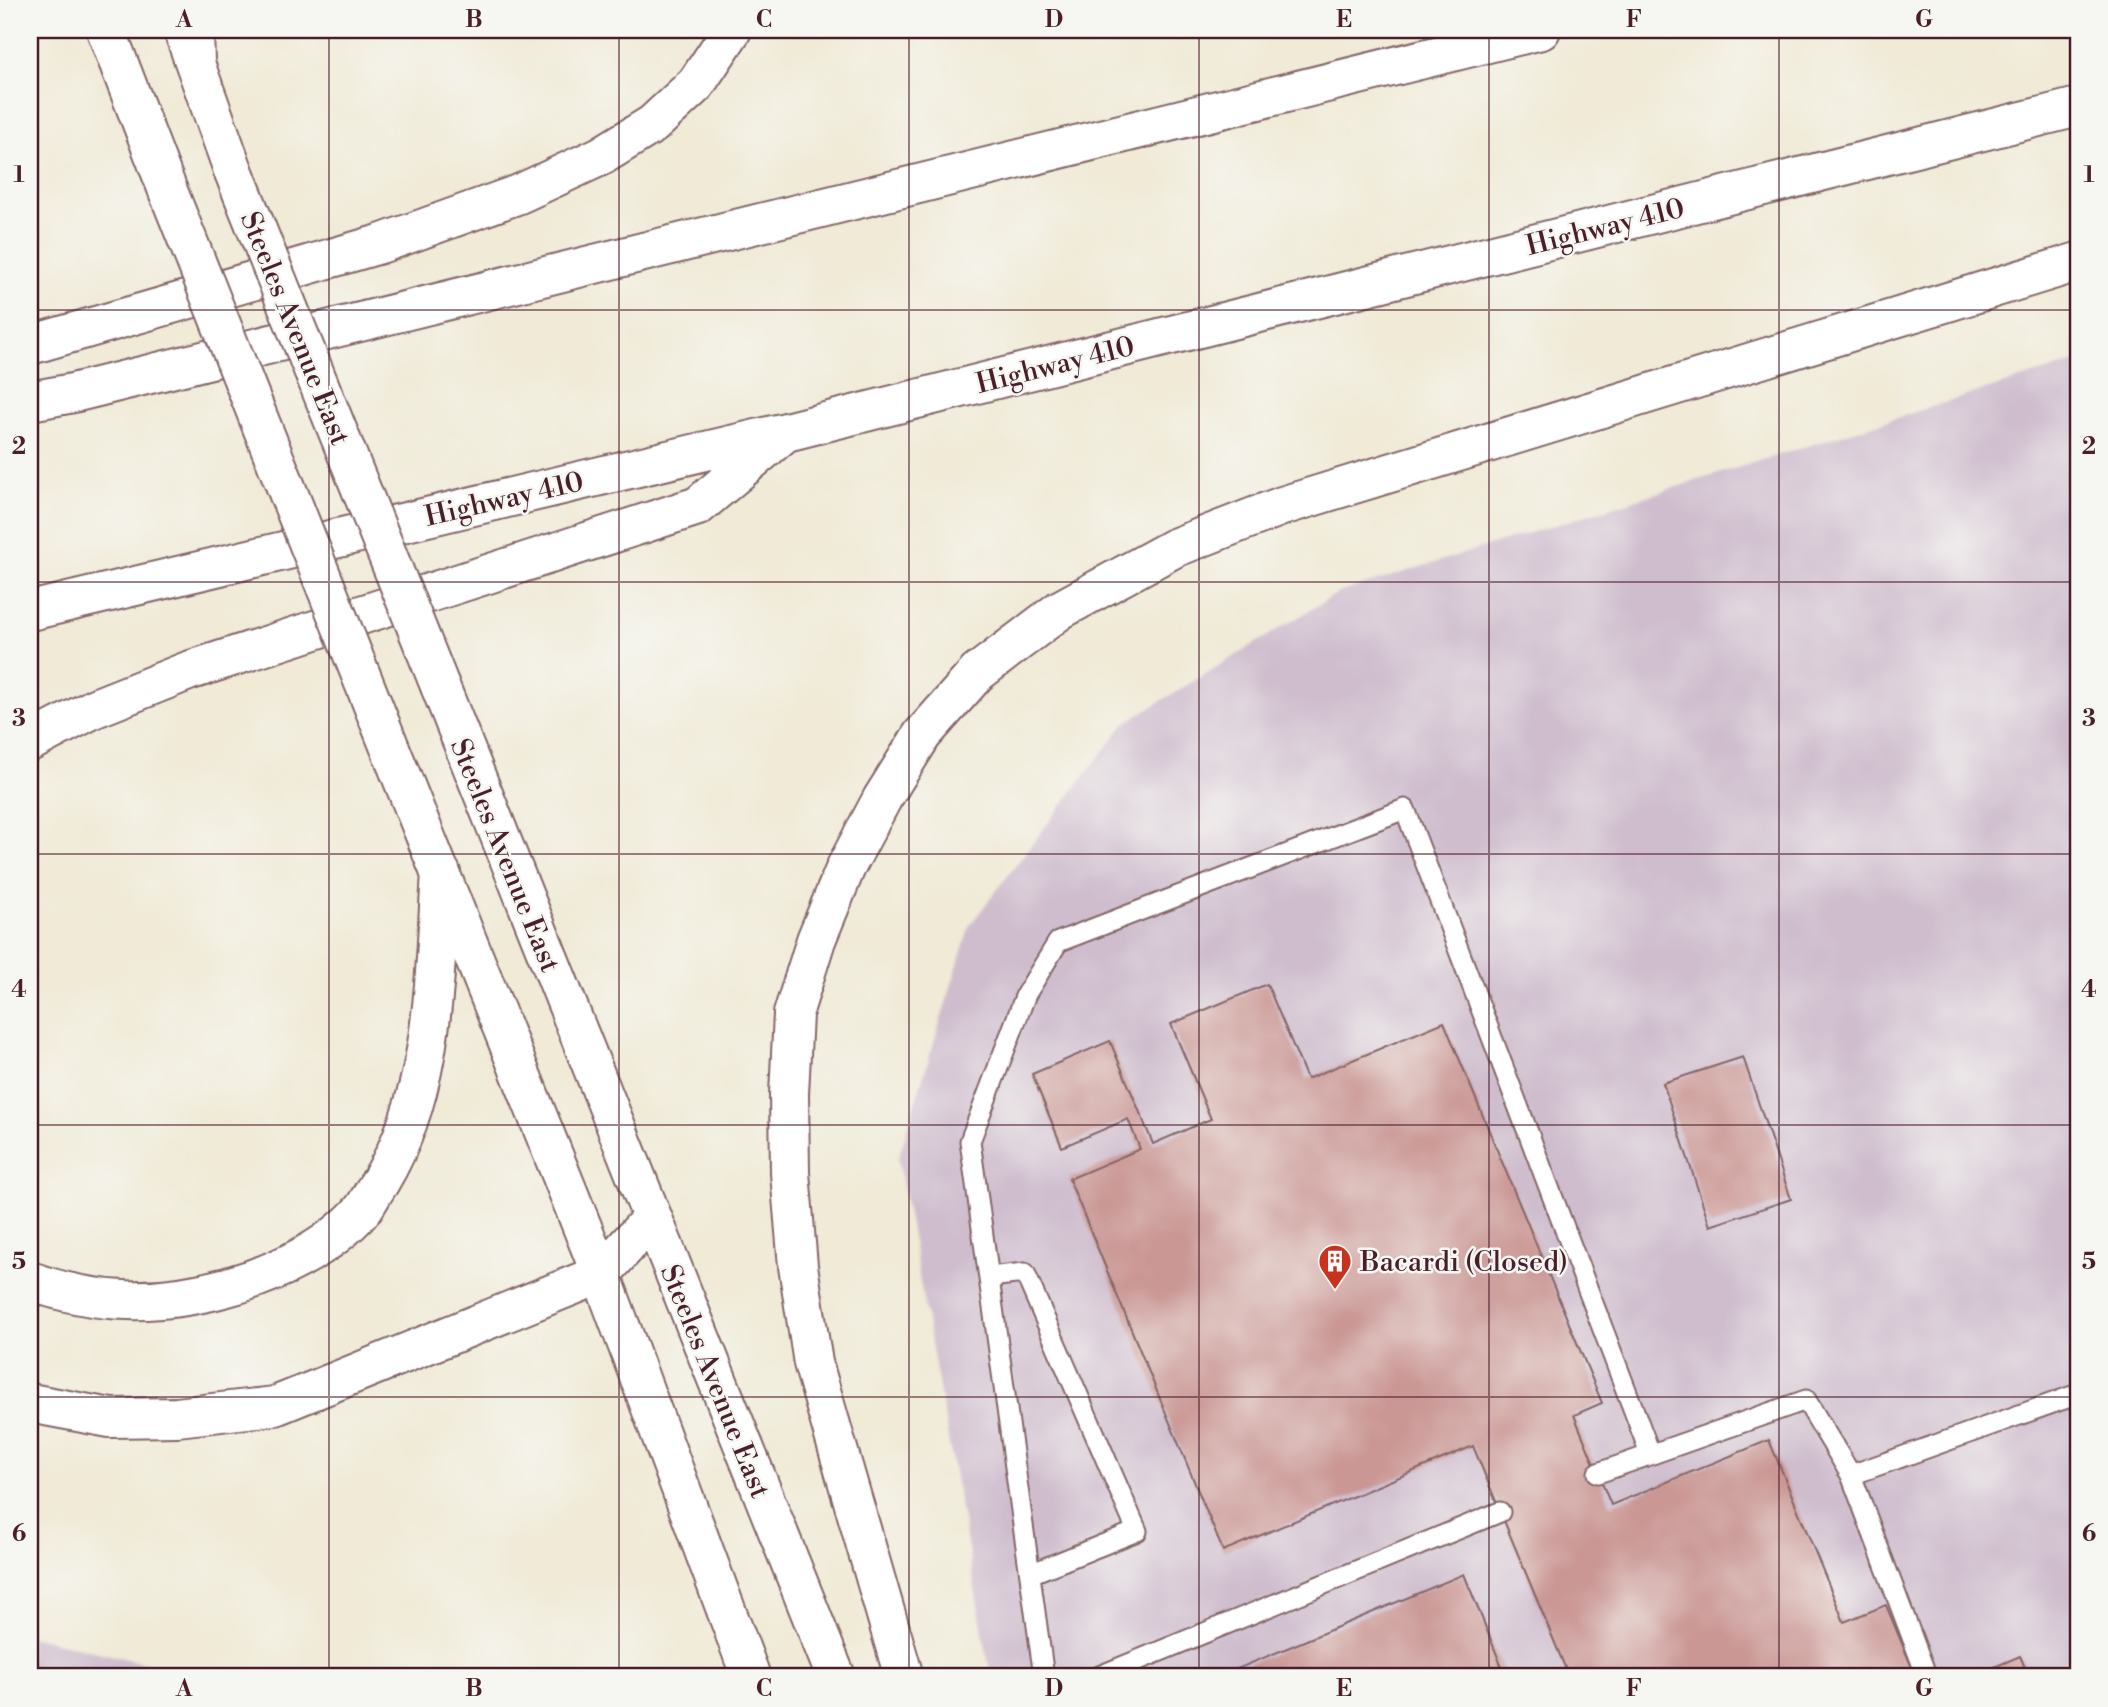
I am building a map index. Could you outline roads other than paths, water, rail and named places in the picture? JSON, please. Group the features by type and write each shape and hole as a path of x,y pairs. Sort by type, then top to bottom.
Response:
{"main road":[{"path":"106,30 167,191 601,1274 751,1677"},
{"path":"30,345 380,243 519,194 601,156 653,124 696,84 732,30"},
{"path":"30,401 73,393 1542,30"},
{"name":"Steeles Avenue East","path":"190,40 233,170 835,1677"},
{"name":"Highway 410","path":"30,611 786,432 2078,107"},
{"path":"904,1677 813,1363 798,1266 790,1172 789,1094 793,1014 816,940 846,867 882,799 922,734 977,673 1060,610 1174,548 1295,502 2078,262"},
{"path":"30,742 94,708 188,671 698,506 786,432"},
{"path":"30,1282 58,1292 102,1300 147,1300 206,1293 251,1280 295,1261 334,1236 363,1208 390,1165 413,1112 431,1014 441,873"},
{"path":"30,1403 110,1418 177,1418 275,1406 601,1274 650,1219"}],"lane":[{"path":"1044,1677 971,1141 1026,994 1058,942 1405,809 1650,1453"},
{"path":"989,1277 1025,1273 1137,1531 1030,1574"},
{"path":"1852,1475 2078,1394"},
{"path":"1598,1473 1806,1400 1852,1475 1927,1677"},
{"path":"1103,1676 1500,1512"}],"place":[{"name":"Bacardi (Closed)","path":"1335,1291"}]}
